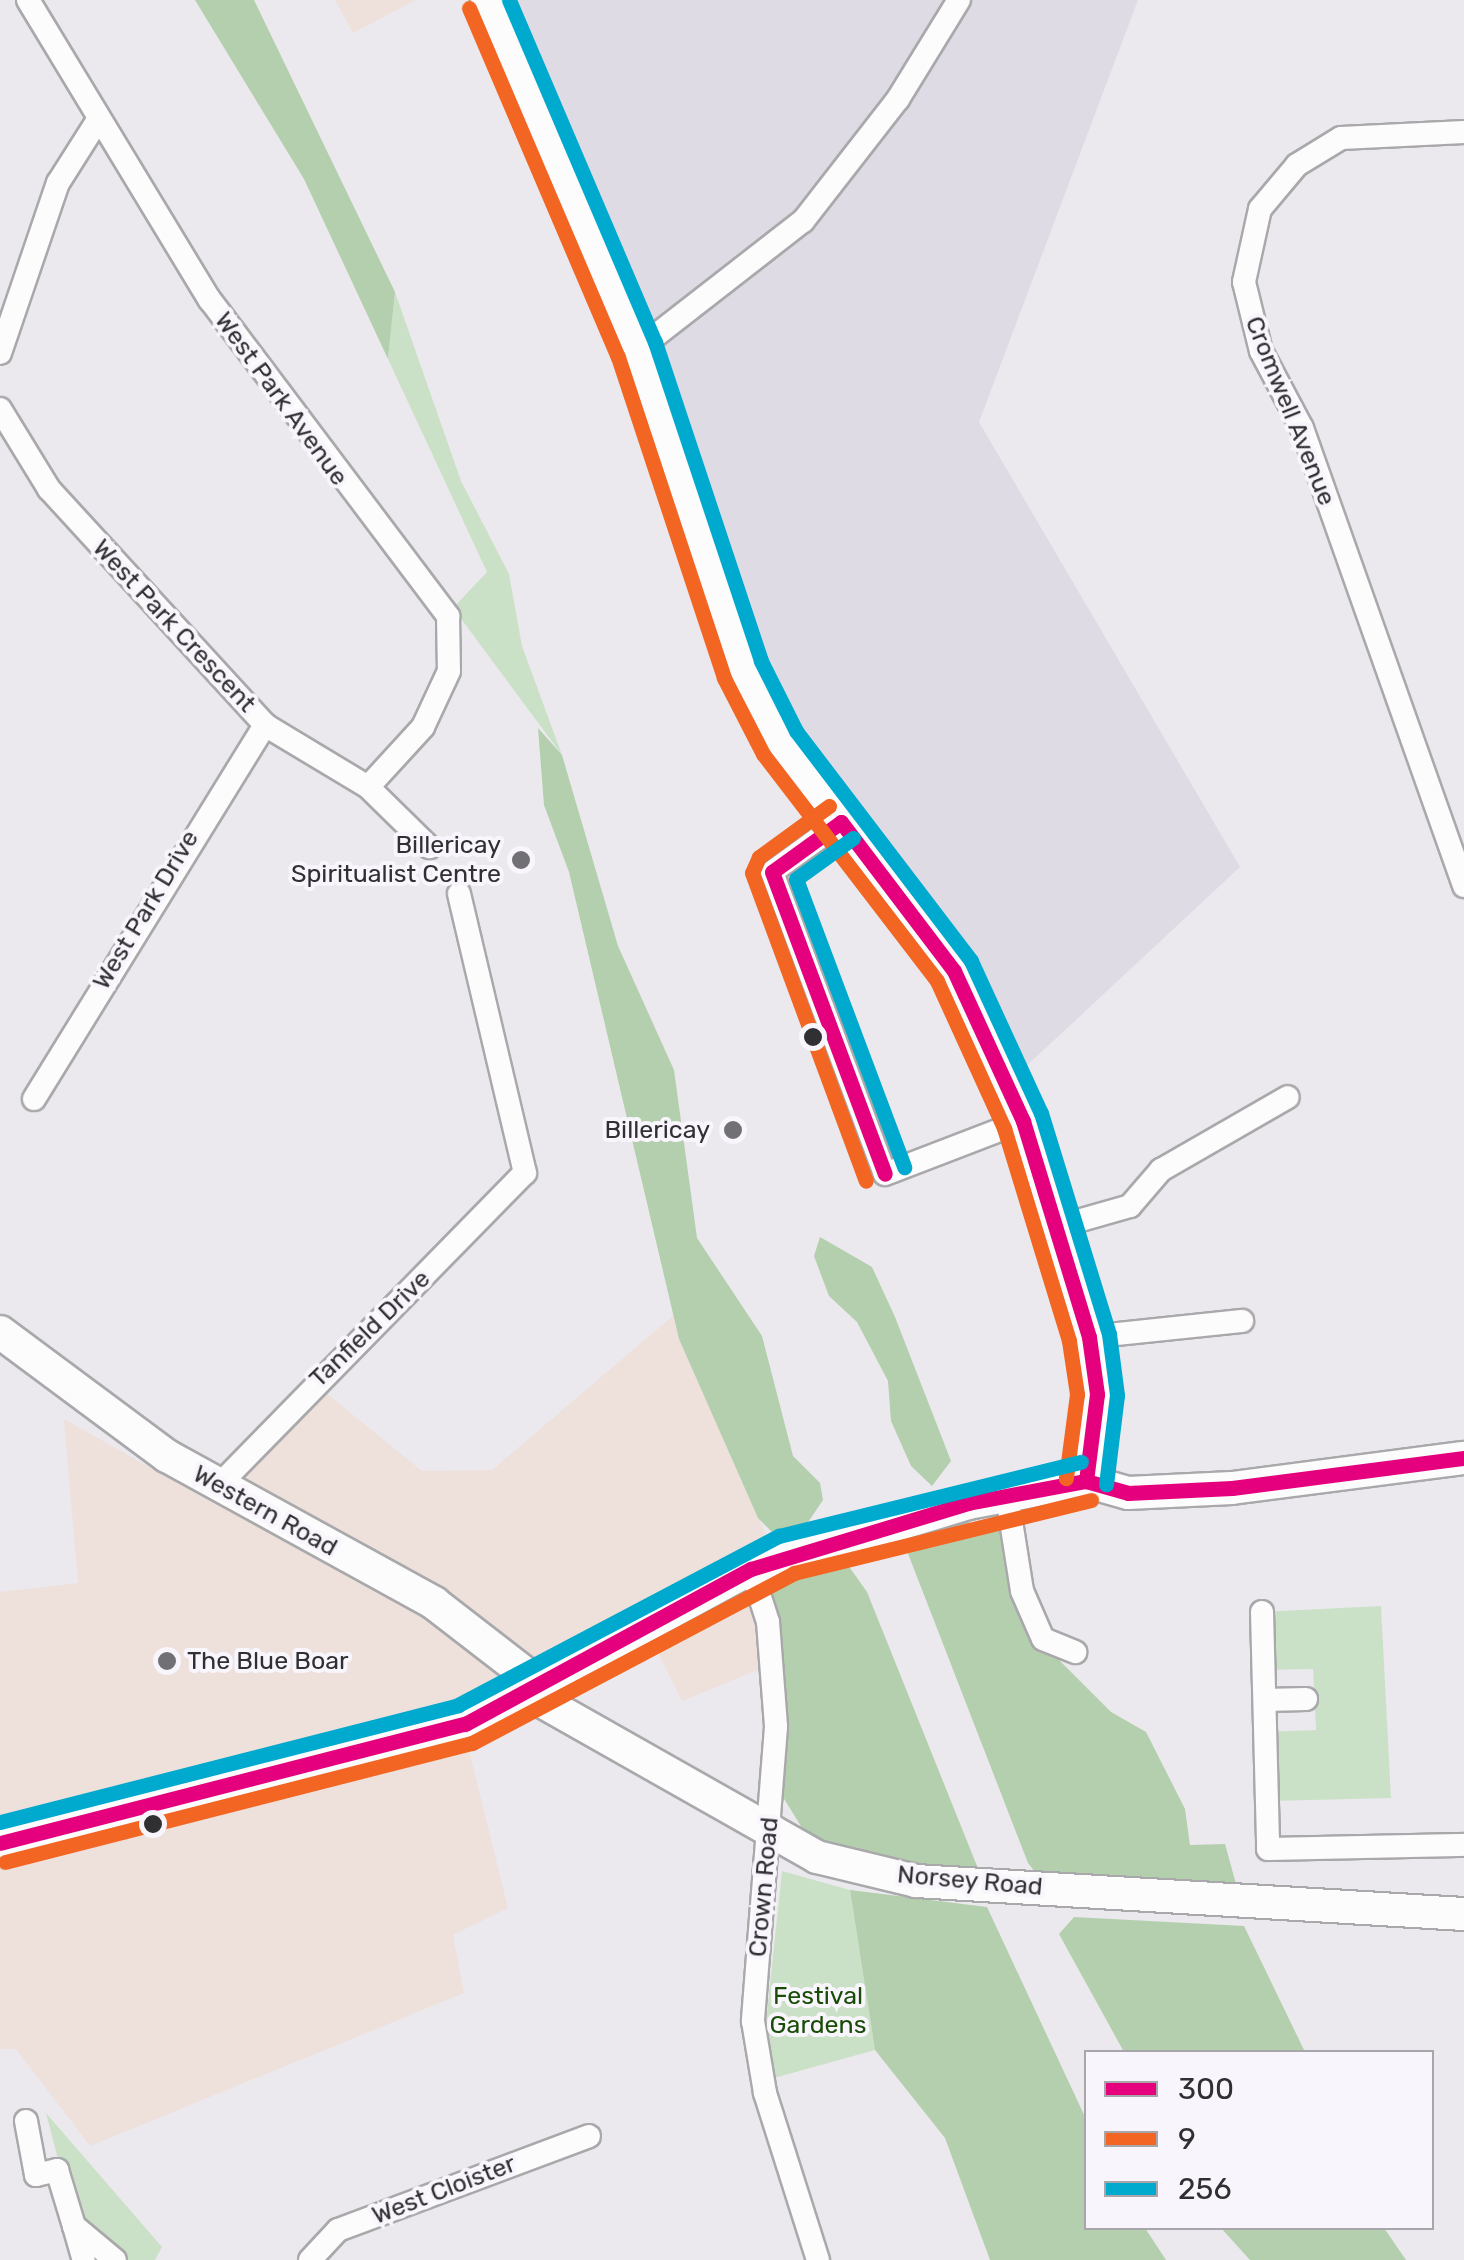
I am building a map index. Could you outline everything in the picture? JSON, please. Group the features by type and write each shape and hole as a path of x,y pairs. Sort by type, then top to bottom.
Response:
{"street":[{"name":"West Park Avenue","path":"28,0 210,300 448,616 449,671 423,727 368,787"},
{"path":"487,0 637,350 742,669 779,742 954,971 1023,1121 1060,1226 1089,1337 1096,1394 1086,1481"},
{"path":"637,350 803,221 898,99 959,0"},
{"path":"0,353 58,183 98,120"},
{"name":"Cromwell Avenue","path":"1464,132 1341,138 1296,164 1260,210 1244,282 1261,351 1302,428 1464,886"},
{"name":"West Park Crescent","path":"0,408 49,489 265,725 368,787 430,847"},
{"name":"West Park Drive","path":"34,1099 265,725"},
{"path":"841,822 772,872 885,1174 1023,1121"},
{"name":"Tanfield Drive","path":"217,1487 525,1173 459,894"},
{"path":"1060,1226 1130,1206 1161,1170 1288,1097"},
{"path":"1089,1337 1242,1321"},
{"name":"Western Road","path":"0,1332 217,1487 434,1603 528,1686"},
{"path":"0,1843 465,1724 692,1596 750,1569 788,1554 968,1503 1086,1481 1128,1493 1232,1488 1464,1458"},
{"path":"1007,1496 1022,1591 1043,1639 1076,1652"},
{"name":"Crown Road","path":"750,1569 768,1622 775,1710 770,1832 753,2021 818,2260"},
{"path":"1262,1612 1268,1849 1464,1846"},
{"name":"Norsey Road","path":"528,1686 817,1857 916,1882 1464,1914"},
{"path":"1265,1700 1306,1699"},
{"path":"26,2120 36,2175 57,2170 84,2260"},
{"name":"West Cloister","path":"310,2260 338,2230 589,2136"},
{"path":"74,2226 115,2260"}],"shaded area":[{"path":"335,0 416,0 353,33"},
{"path":"487,0 1138,0 979,422 1240,867 1020,1072 847,829 772,692 656,376"},
{"path":"674,1315 765,1533 767,1666 682,1701 637,1610 520,1673 522,1690 469,1750 508,1908 453,1935 464,1993 90,2146 16,2049 0,2049 0,1592 78,1583 64,1419 215,1504 325,1392 422,1471 492,1470"}],"green space":[{"path":"195,0 254,0 395,292 388,359 304,179"},
{"path":"395,292 461,481 509,574 522,646 562,755 453,608 487,572 388,359"},
{"path":"538,728 562,755 618,946 674,1070 697,1238 762,1336 793,1456 820,1483 823,1500 800,1534 776,1536 758,1518 679,1339 569,872 544,805"},
{"path":"820,1237 872,1267 895,1317 951,1461 932,1486 911,1466 891,1421 888,1381 857,1322 829,1296 814,1256"},
{"path":"1010,1513 1022,1591 1060,1661 1111,1712 1146,1732 1185,1809 1190,1845 1225,1844 1236,1884 1039,1877 1028,1863 907,1551 924,1524 946,1514 971,1523"},
{"path":"843,1558 867,1592 979,1871 901,1878 817,1852 773,1781 765,1570"},
{"path":"1381,1606 1391,1798 1268,1801 1265,1732 1316,1730 1313,1669 1263,1670 1262,1612"},
{"name":"Festival Gardens","path":"782,1871 850,1890 875,2050 774,2078 765,2032"},
{"path":"850,1890 987,1907 1084,2115 1084,2230 1146,2230 1166,2260 990,2260 945,2138 875,2050"},
{"path":"1074,1917 1244,1926 1304,2050 1123,2050 1059,1934"},
{"path":"46,2113 162,2247 155,2260 84,2260"},
{"path":"1223,2230 1385,2230 1406,2260 1250,2260"}],"transit line":[{"name":"256","path":"509,0 655,342 761,661 796,731 971,961 1041,1113 1109,1334 1117,1395 1106,1484"},
{"name":"9","path":"469,8 618,357 724,678 763,754 937,981 1004,1128 1069,1341 1077,1394 1066,1478"},
{"name":"9","path":"829,806 759,857 752,873 866,1181"},
{"name":"300","path":"841,822 954,971 1023,1121 1089,1337 1097,1394 1086,1481"},
{"name":"300","path":"841,822 772,872 885,1174"},
{"name":"256","path":"853,838 796,879 904,1167"},
{"name":"300","path":"0,1843 465,1724 751,1569 968,1503 1086,1481 1128,1493 1232,1488 1464,1458"},
{"name":"256","path":"0,1822 458,1705 779,1536 1081,1462"},
{"name":"9","path":"5,1862 472,1743 794,1573 1091,1500"}],"place":[{"name":"Billericay Spiritualist Centre","path":"521,860"},
{"name":"Billericay","path":"733,1130"},
{"name":"The Blue Boar","path":"167,1661"}]}
